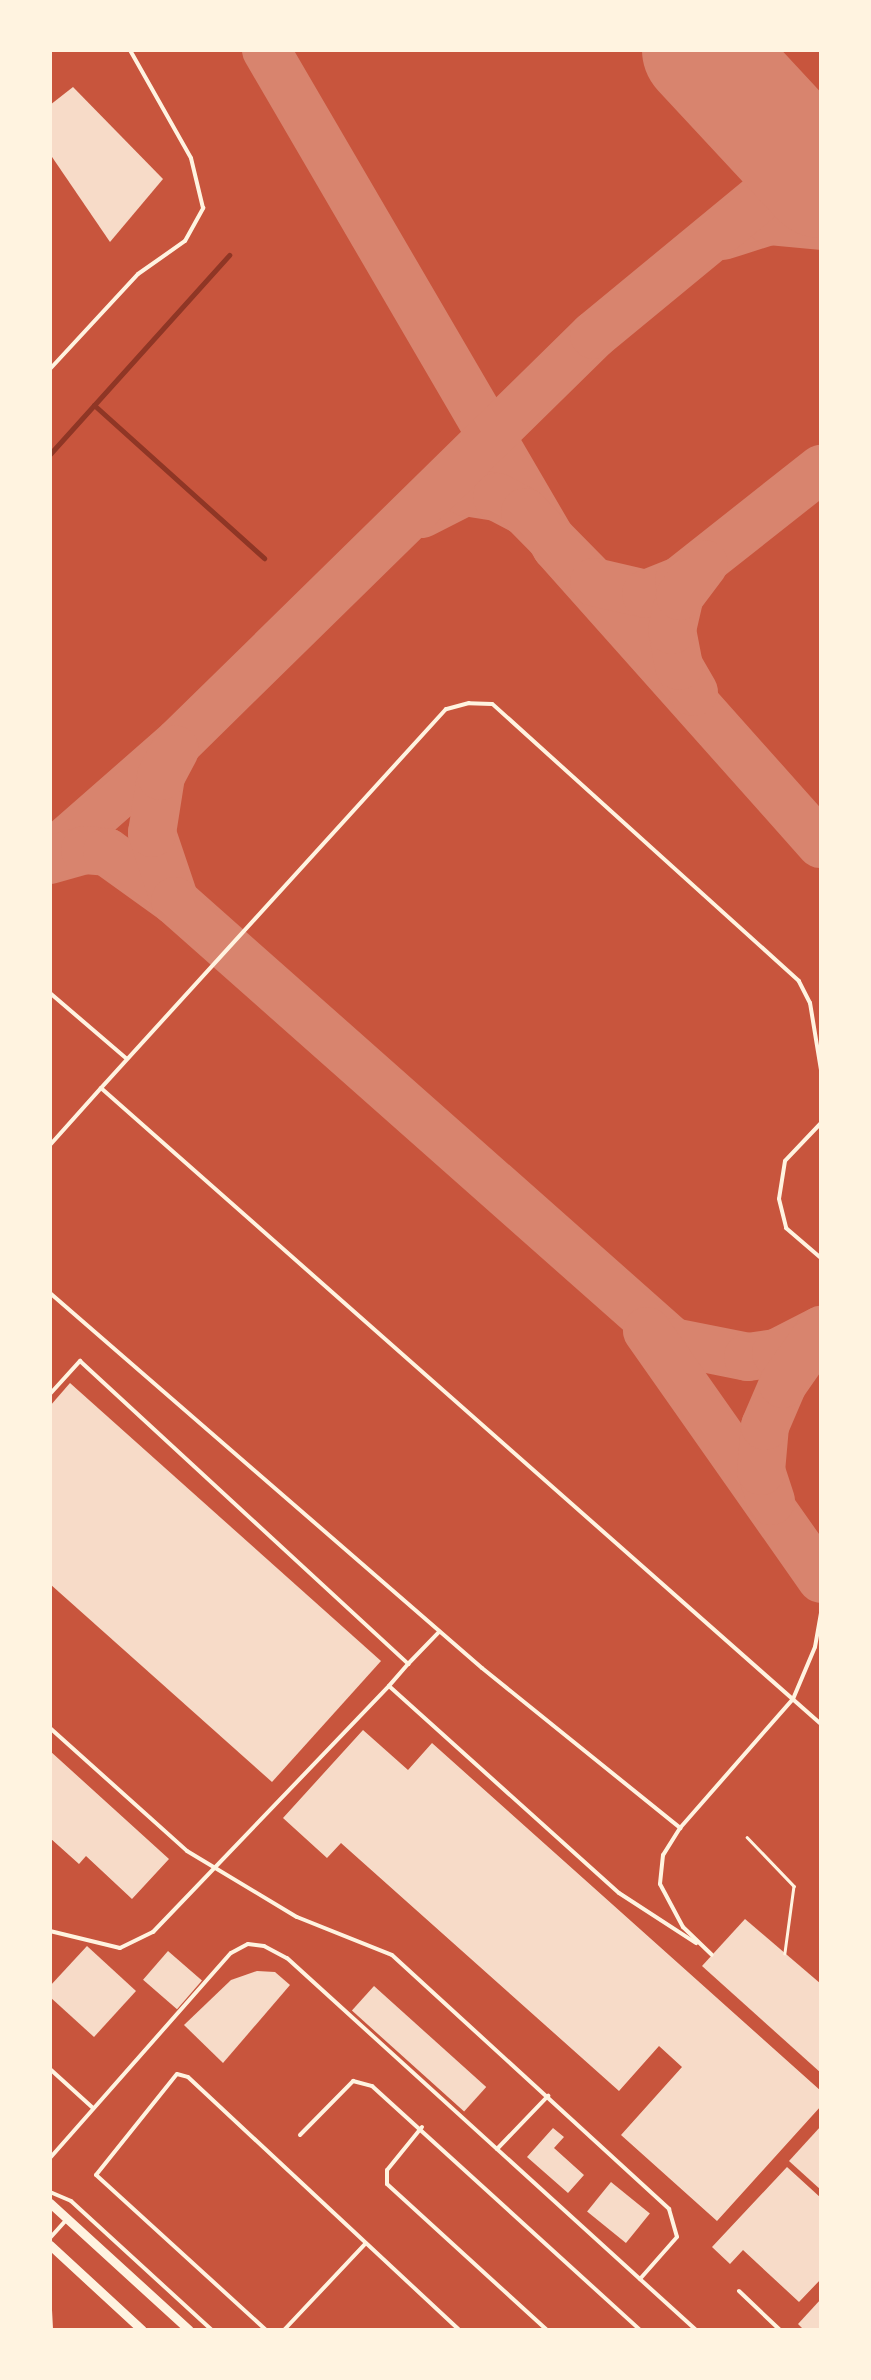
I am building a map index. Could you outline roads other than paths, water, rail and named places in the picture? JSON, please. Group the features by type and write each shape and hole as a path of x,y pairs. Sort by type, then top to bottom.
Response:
{"street":[{"path":"50,2203 189,2330"},
{"path":"50,2242 142,2330"}],"lane":[{"path":"50,369 138,274 186,241 203,208 191,158 130,50"},
{"path":"50,1145 446,710 469,702 492,704 799,982 810,1003 821,1070"},
{"path":"50,993 127,1059"},
{"path":"101,1088 821,1724"},
{"path":"821,1124 784,1161 779,1180 786,1228 821,1258"},
{"path":"50,1293 440,1631 680,1828"},
{"path":"50,1394 80,1360 408,1664"},
{"path":"389,1686 619,1894 712,1955 683,1927 660,1884 663,1855 680,1828 793,1699 815,1647 821,1612"},
{"path":"50,1930 120,1948 136,1942 217,1870 440,1631"},
{"path":"50,1728 217,1870 315,1926 392,1955 548,2096 678,2222 677,2237 640,2279"},
{"path":"50,2158 231,1953 248,1944 288,1958 696,2330"},
{"path":"50,2070 92,2108"},
{"path":"266,2330 96,2176 174,2077 188,2078 459,2330"},
{"path":"300,2136 353,2081 372,2086 422,2127 640,2330"},
{"path":"497,2149 548,2096"},
{"path":"422,2127 386,2170 387,2184 547,2330"},
{"path":"50,2192 71,2200 212,2330"},
{"path":"50,2242 67,2219"},
{"path":"284,2330 365,2244"},
{"path":"739,2291 780,2330"},
{"path":"50,2310 51,2330"}],"waterway":[{"path":"50,454 229,255"},
{"path":"94,405 264,558"}]}
